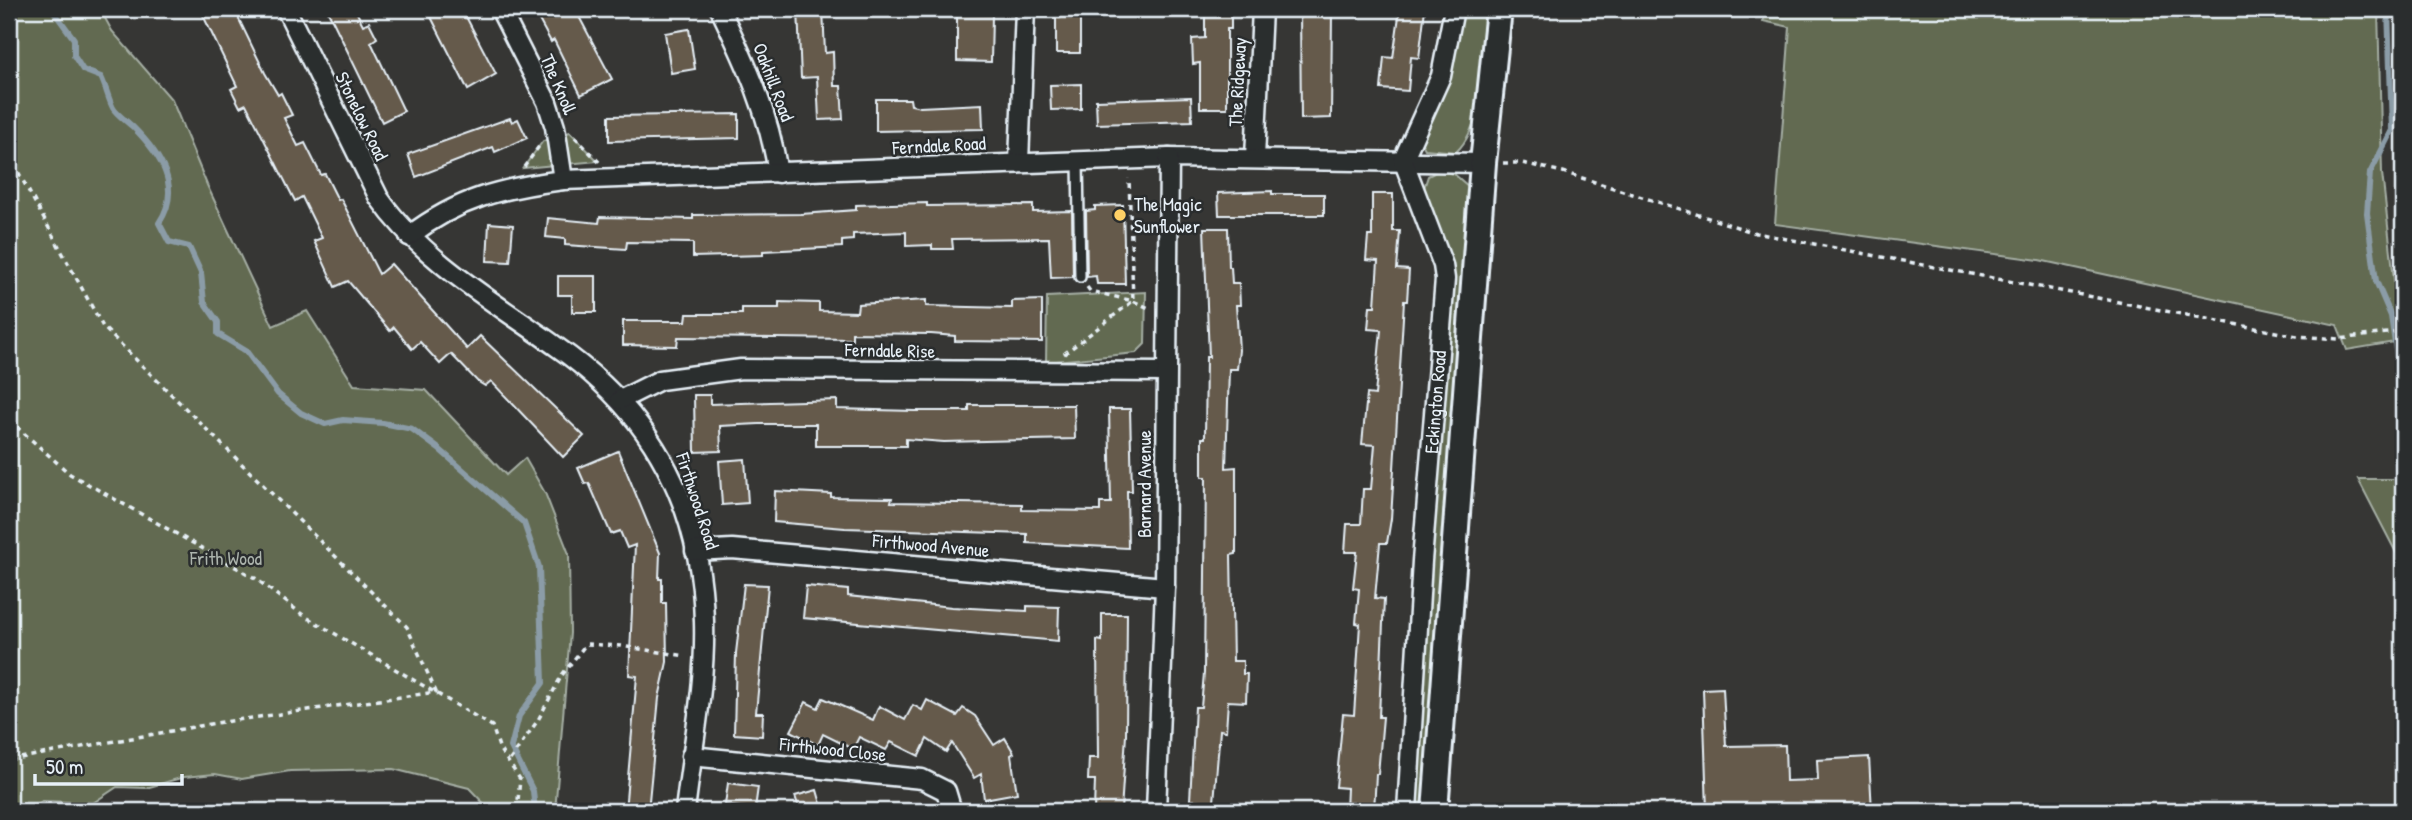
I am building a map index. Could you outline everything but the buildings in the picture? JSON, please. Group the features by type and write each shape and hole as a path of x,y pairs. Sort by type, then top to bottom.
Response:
{"main road":[{"name":"Eckington Road","path":"1434,811 1483,163 1499,9"}],"street":[{"name":"Stonelow Road","path":"286,9 379,198 409,236"},
{"name":"The Knoll","path":"500,9 552,115 563,180"},
{"name":"Oakhill Road","path":"720,9 764,104 778,173"},
{"path":"1019,162 1025,9"},
{"name":"The Ridgeway","path":"1255,158 1262,9"},
{"path":"1403,160 1441,76 1454,9"},
{"name":"Ferndale Road","path":"409,236 439,214 465,201 525,185 563,180 1169,158 1483,163"},
{"name":"Barnard Avenue","path":"1156,811 1164,587 1169,158"},
{"name":"Eckington Road","path":"1403,160 1443,265 1445,279 1422,561 1407,811"},
{"name":"Firthwood Road","path":"409,236 452,273 587,368 620,400 659,450 673,480 695,551 704,622 685,811"},
{"name":"Ferndale Rise","path":"620,400 660,380 685,374 741,369 1166,372"},
{"name":"Firthwood Avenue","path":"695,551 732,549 1164,587"},
{"name":"Firthwood Close","path":"691,756 922,779 936,783 946,791 952,811"}],"lane":[{"path":"1078,161 1080,277"}],"path":[{"path":"9,155 103,327 407,627 436,692"},
{"path":"1128,159 1133,300"},
{"path":"1483,163 1522,163 1563,172 1756,233 2223,320 2297,337 2339,339 2403,331"},
{"path":"1080,277 1090,291 1133,300 1167,316"},
{"path":"1039,373 1133,300"},
{"path":"9,420 70,474 255,578 303,615 492,726 500,750 520,779 517,811"},
{"path":"510,761 538,720 562,675 586,644 621,646 702,659"},
{"path":"9,760 216,723 436,692"}],"green space":[{"name":"Frith Wood","path":"9,9 100,9 112,31 172,100 207,185 273,326 307,311 354,385 426,390 506,475 525,458 545,493 569,554 570,633 555,811 491,811 469,788 393,769 290,771 242,779 215,774 184,777 146,788 117,787 93,803 42,801 28,811 9,811"},
{"path":"1463,9 1489,9 1479,105 1474,123 1456,152 1425,149 1420,140 1425,123 1451,74"},
{"path":"1767,9 2378,9 2382,173 2401,341 2347,350 2337,325 2039,260 1775,224 1790,27 1763,21"},
{"path":"570,132 598,161 523,168 543,141"},
{"path":"1438,171 1454,174 1469,187 1424,811 1414,811 1452,282 1424,188 1428,176"},
{"path":"1146,292 1145,344 1136,353 1046,362 1047,297"},
{"path":"2358,479 2403,479 2403,566"}],"waterway":[{"path":"52,9 74,39 74,56 83,70 101,77 115,111 143,137 159,160 165,172 169,197 159,223 169,242 189,247 201,273 204,302 218,322 218,334 246,351 278,394 301,413 325,424 343,420 383,423 412,429 524,523 539,567 543,683 519,716 511,747 533,791 535,811"},
{"path":"2388,9 2392,130 2370,173 2367,213 2376,281 2391,316 2403,399"}],"place":[{"name":"The Magic Sunflower","path":"1120,215"}]}
